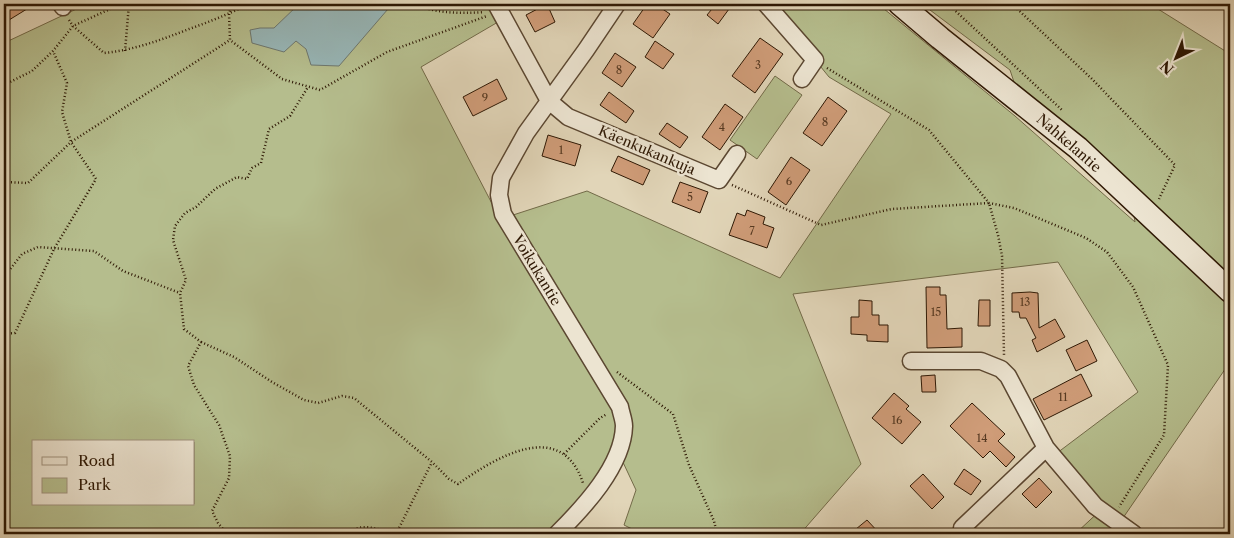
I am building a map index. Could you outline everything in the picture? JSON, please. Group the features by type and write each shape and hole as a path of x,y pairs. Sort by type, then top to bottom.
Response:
{"main road":[{"name":"Nahkelantie","path":"900,4 1078,148 1230,291"}],"street":[{"name":"Voikukantie","path":"557,534 605,478 619,452 624,425 620,407 503,214 499,195 502,178 526,133 617,4"},
{"path":"766,4 815,60 802,79"},
{"path":"498,7 549,101"},
{"name":"Käenkukankuja","path":"549,101 568,117 719,180"},
{"path":"719,180 737,154"},
{"path":"911,361 981,361 1001,369 1008,376 1046,448 1095,506 1134,534"},
{"path":"962,528 1046,448"}],"path":[{"path":"4,84 32,71 53,51 72,26 121,4"},
{"path":"125,51 130,4"},
{"path":"230,40 229,14 232,4"},
{"path":"72,26 104,53 125,51 146,46 229,14 249,4"},
{"path":"412,4 422,8 456,14 498,7"},
{"path":"1012,4 1092,80 1176,165 1159,199"},
{"path":"230,40 282,79 320,90 386,52 498,7"},
{"path":"4,182 28,183 71,142 230,40"},
{"path":"4,334 15,333 54,249 96,179 71,142 62,112 67,83 53,51"},
{"path":"815,60 929,130 989,203 1002,256 1004,350 1001,369"},
{"path":"308,87 290,116 269,129 261,162 252,168 247,179 237,177 214,189 196,207 185,213 174,226 173,240 186,280 180,293 184,329 201,342 234,357 304,400 318,403 342,396 354,398 432,462 449,480 458,484 483,467 506,455 539,447 554,449 564,454 579,471 588,499"},
{"path":"719,180 821,225 892,209 989,203 1014,208 1086,238 1107,252 1133,286 1168,365 1164,435 1112,518"},
{"path":"4,277 22,254 38,247 94,251 123,270 180,293"},
{"path":"201,342 188,366 194,385 218,424 230,456 229,478 212,511 218,523 227,534"},
{"path":"597,370 604,367 617,372 673,414 689,466 714,521 717,534"},
{"path":"564,454 600,418 620,407"},
{"path":"348,534 351,531 368,527 395,534 432,462"}],"green space":[{"path":"87,4 488,4 498,22 421,67 500,219 615,407 620,426 600,476 549,534 4,534 4,43"},
{"path":"770,4 878,4 1015,116 1135,222 1129,186 1016,88 1010,70 922,4 1150,4 1230,54 1230,362 1112,534 1075,534 1104,507 1057,453 1138,392 1058,262 793,294 861,464 800,534 642,534 624,525 636,490 621,458 630,428 510,216 587,191 780,278 891,114 829,77"},
{"path":"775,76 802,95 757,159 730,140"}],"water":[{"path":"299,4 375,4 388,9 339,66 311,65 306,49 296,41 284,52 252,43 250,30 274,28"}],"building":[{"path":"4,4 35,4 9,20 4,12"},
{"path":"547,4 555,22 535,32 526,15"},
{"path":"647,4 655,4 670,14 653,38 633,24"},
{"path":"716,4 722,4 729,9 718,24 707,15"},
{"path":"760,38 783,54 755,93 732,76"},
{"path":"655,41 674,54 663,69 645,57"},
{"path":"615,53 636,67 622,87 602,73"},
{"path":"497,79 507,99 473,116 463,97"},
{"path":"609,92 634,111 626,123 600,105"},
{"path":"828,97 847,111 822,146 803,133"},
{"path":"725,104 743,117 720,150 702,137"},
{"path":"667,123 688,137 680,148 659,134"},
{"path":"548,135 581,145 575,166 542,156"},
{"path":"618,156 650,170 643,185 611,171"},
{"path":"791,157 810,170 786,205 768,192"},
{"path":"680,182 708,192 700,213 672,202"},
{"path":"747,210 765,217 763,224 774,228 767,248 729,235 737,213 745,216"},
{"path":"926,287 940,287 940,295 946,295 947,329 962,328 962,347 927,348"},
{"path":"1012,293 1038,293 1039,328 1055,319 1065,337 1037,352 1032,340 1036,338 1026,318 1020,318 1019,312 1012,312"},
{"path":"859,300 872,301 872,315 879,315 879,325 888,325 888,342 867,341 867,335 851,334 851,317 859,317"},
{"path":"979,300 990,300 990,326 978,326"},
{"path":"1087,340 1097,361 1076,371 1066,350"},
{"path":"1081,374 1092,396 1044,420 1033,399"},
{"path":"935,375 936,392 922,392 921,376"},
{"path":"894,393 909,406 906,409 921,422 902,444 872,418"},
{"path":"972,403 1005,434 998,441 1015,457 1006,467 990,451 983,458 950,426"},
{"path":"964,469 981,481 971,495 954,484"},
{"path":"923,474 944,497 932,509 910,486"},
{"path":"1039,478 1052,492 1036,508 1022,494"},
{"path":"867,520 880,534 850,534"}]}
